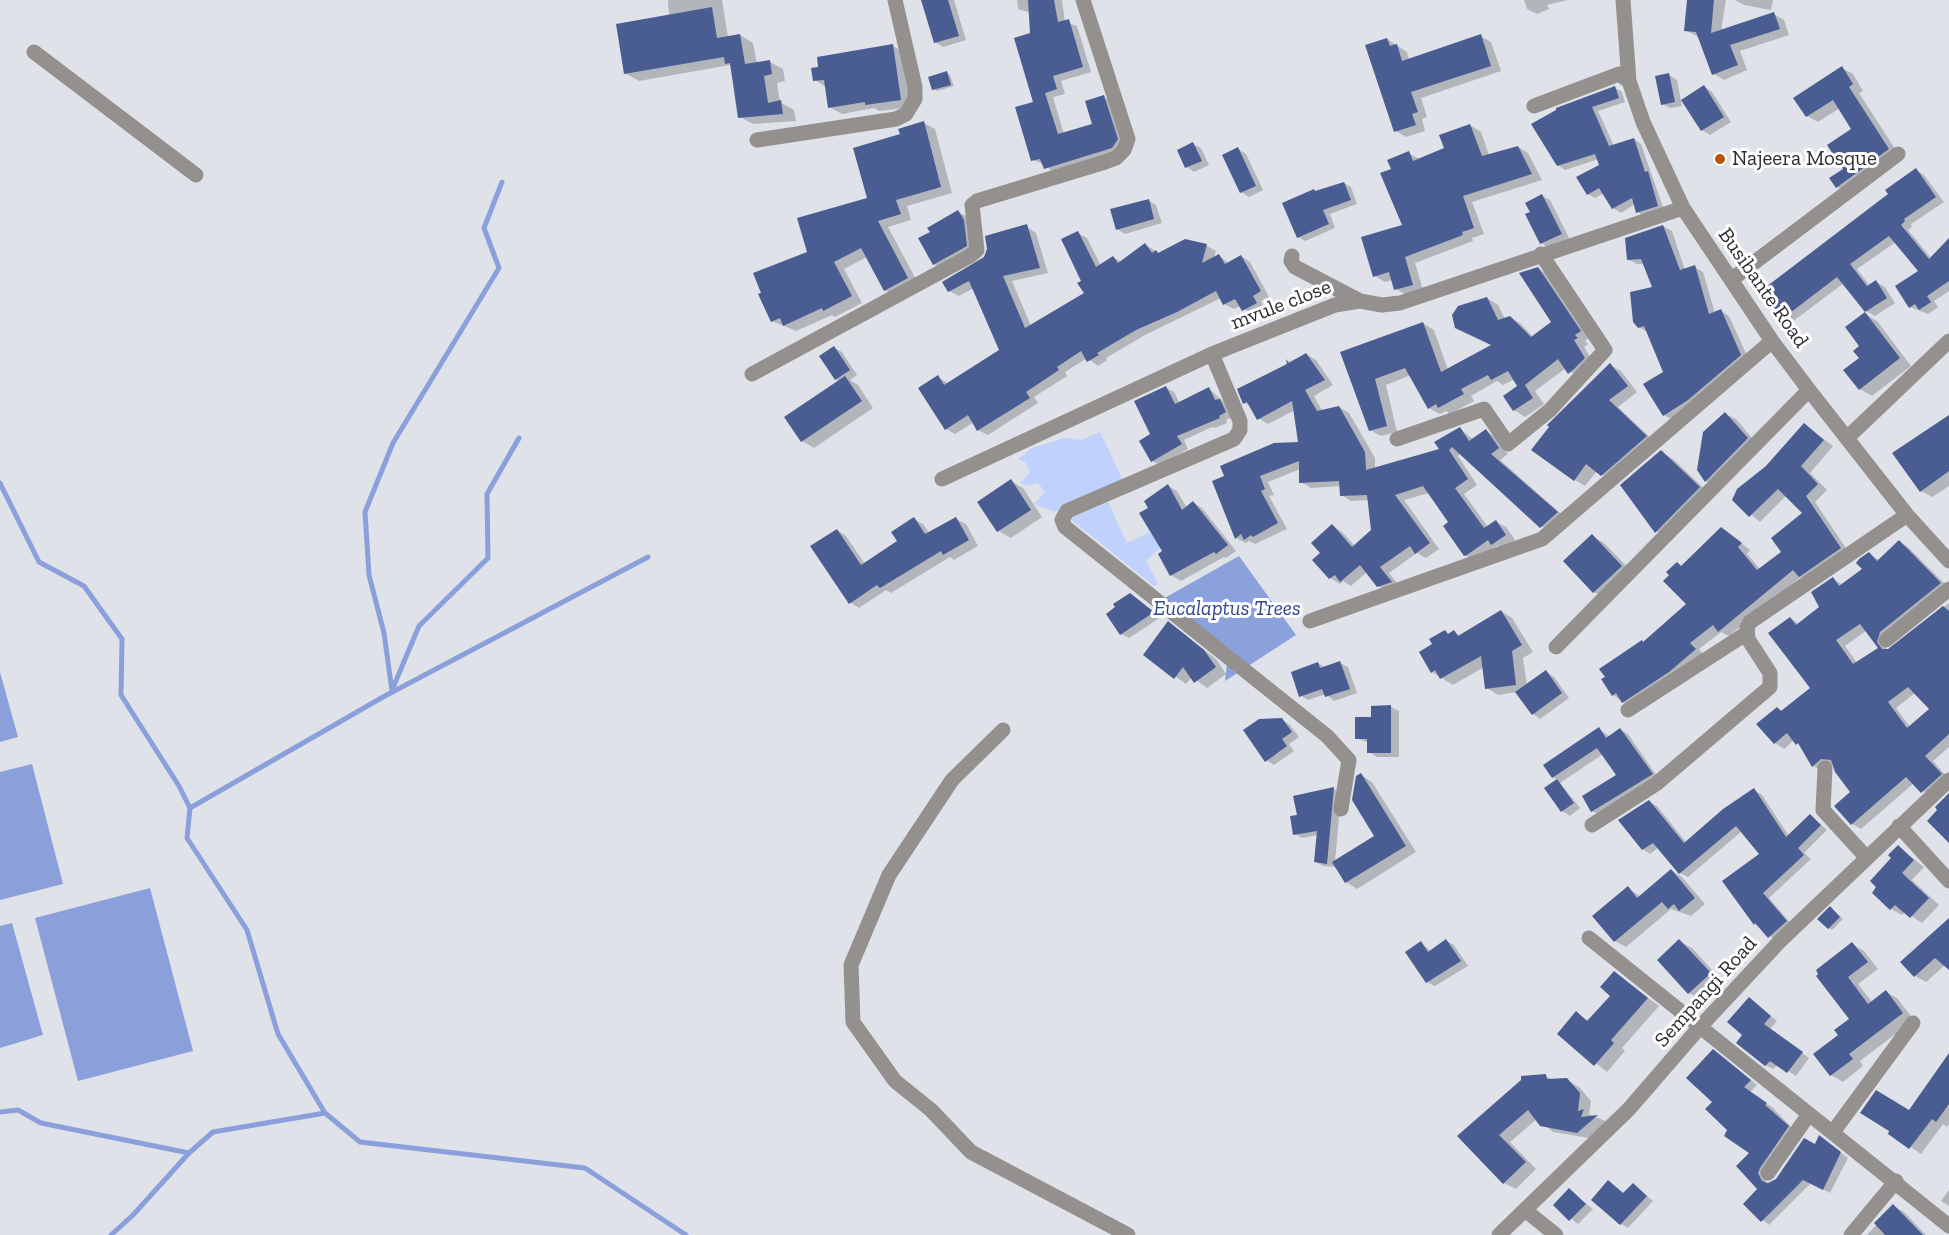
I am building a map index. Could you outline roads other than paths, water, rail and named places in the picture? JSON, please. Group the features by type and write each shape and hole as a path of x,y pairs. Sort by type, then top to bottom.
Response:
{"street":[{"path":"757,140 896,119 906,114 915,99 915,87 895,0"},
{"path":"752,374 970,256 977,250 972,205 977,201 1105,162 1116,158 1124,150 1128,139 1083,0"},
{"name":"Busibante Road","path":"1623,0 1629,81 1643,122 1683,208 1772,341 1907,515 1949,561"},
{"path":"34,52 196,175"},
{"path":"1534,106 1619,74 1629,81"},
{"path":"1731,279 1898,154"},
{"name":"mvule close","path":"942,479 1212,354 1335,305 1360,302 1382,305 1400,303 1683,208"},
{"path":"1397,439 1484,409 1508,444 1550,410 1605,350 1541,254"},
{"path":"1292,256 1290,261 1295,267 1360,302"},
{"path":"1847,438 1949,340"},
{"path":"1310,621 1542,539 1772,341"},
{"path":"1212,354 1239,421 1240,430 1234,440 1067,511 1062,520 1065,527 1327,736 1349,760 1341,809"},
{"path":"1556,647 1809,390"},
{"path":"1592,825 1656,784 1770,687 1770,673 1748,639 1750,622 1907,515"},
{"path":"1886,640 1949,589"},
{"path":"1628,710 1747,633"},
{"path":"1003,730 952,780 889,875 851,965 853,1022 895,1081 931,1110 971,1152 1128,1235"},
{"path":"1825,768 1823,810 1866,857"},
{"name":"Sempangi Road","path":"1498,1235 1636,1102 1699,1028 1781,940 1949,780"},
{"path":"1899,826 1949,881"},
{"path":"1589,938 1699,1028 1896,1181 1949,1226"},
{"path":"1833,1132 1913,1023"},
{"path":"1768,1173 1809,1114"},
{"path":"1851,1235 1896,1181"},
{"path":"1525,1210 1556,1235"}],"waterway":[{"path":"392,691 384,633 369,575 365,512 393,443 499,268 484,228 502,182"},
{"path":"392,690 419,626 488,558 487,494 519,438"},
{"path":"0,483 39,562 84,586 122,639 121,695 179,786 190,808 187,838 247,930 278,1034 325,1113 360,1142 585,1168 686,1235"},
{"path":"190,808 383,697 648,557"},
{"path":"0,1112 18,1110 41,1123 189,1153 213,1132 325,1113"},
{"path":"111,1235 133,1215 189,1153"}],"place":[{"name":"Najeera Mosque","path":"1720,159"}],"park label":[{"name":"Eucalaptus Trees","path":"1227,609"}]}
